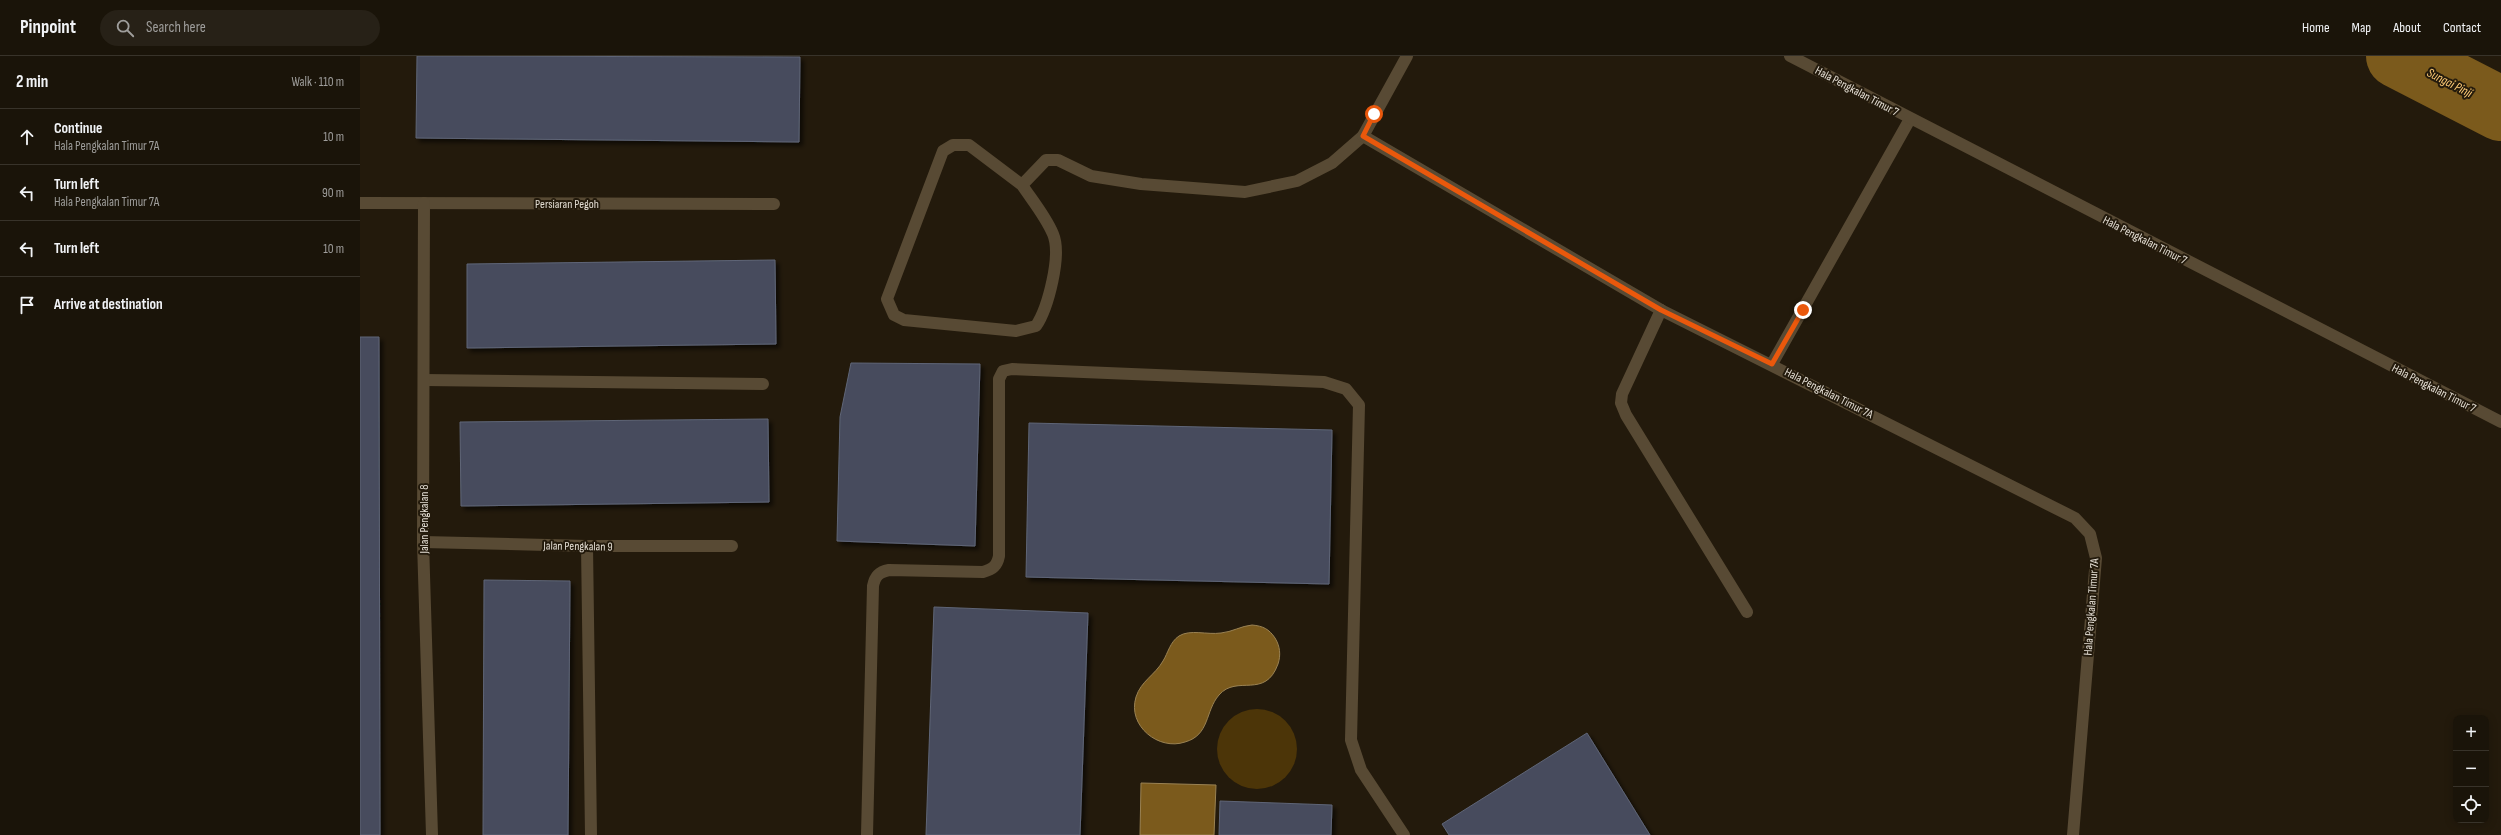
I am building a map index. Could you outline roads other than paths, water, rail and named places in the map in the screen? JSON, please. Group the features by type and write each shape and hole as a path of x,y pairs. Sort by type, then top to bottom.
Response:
{"street":[{"path":"1022,185 1046,160 1052,159 1058,160 1091,176 1141,184 1245,192 1297,181 1332,163 1363,136 1407,56"},
{"name":"Hala Pengkalan Timur 7","path":"1790,56 2501,422"},
{"path":"1772,364 1910,119"},
{"name":"Hala Pengkalan Timur 7A","path":"1363,136 1661,310 1772,364 2075,518 2090,534 2096,558 2073,835"},
{"path":"953,145 969,145 1022,185 1054,235 1056,261 1043,315 1036,326 1016,331 904,320 894,315 887,299 943,151 953,145"},
{"name":"Persiaran Pegoh","path":"360,203 774,204"},
{"name":"Jalan Pengkalan 8","path":"424,204 423,542 432,835"},
{"path":"1661,310 1622,394 1621,404 1626,415 1747,612"},
{"path":"867,835 873,586 875,577 881,572 889,570 984,572 992,570 998,564 1000,556 999,379 1003,371 1012,369 1324,382 1346,389 1359,405 1351,740 1361,770 1404,835"},
{"path":"424,380 763,384"},
{"name":"Jalan Pengkalan 9","path":"423,542 587,546 732,546"},
{"path":"587,546 591,835"}],"waterway":[{"name":"Sungai Pinji","path":"2398,56 2501,109"}]}
